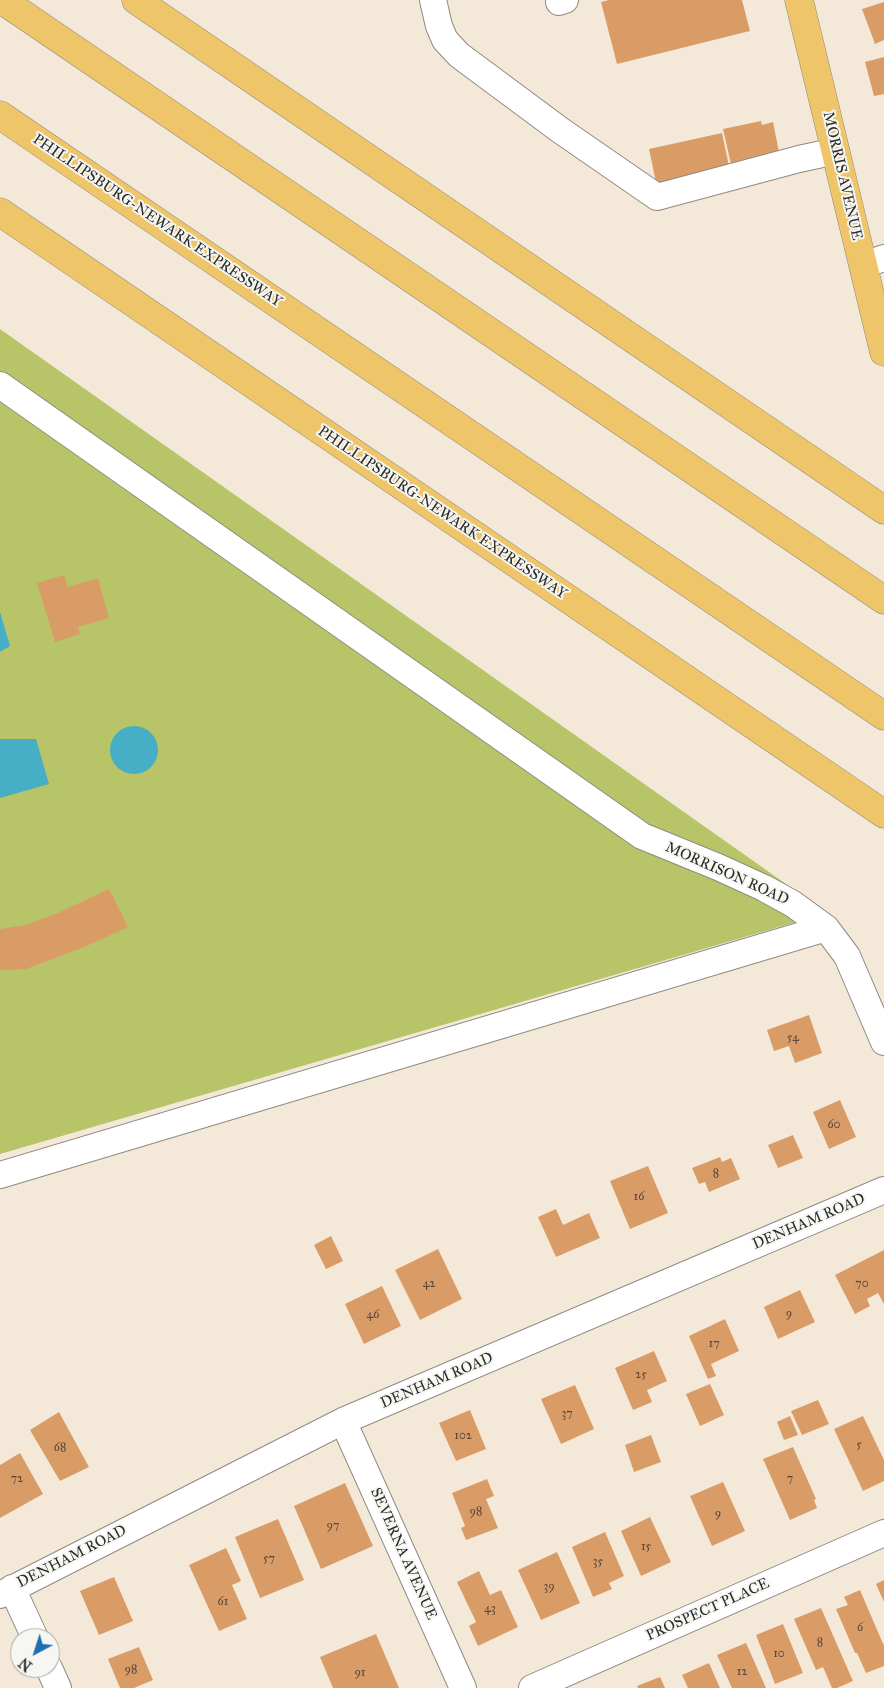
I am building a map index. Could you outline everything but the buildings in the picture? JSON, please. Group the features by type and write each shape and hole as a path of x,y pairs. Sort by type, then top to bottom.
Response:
{"main road":[{"path":"2,0 878,597"},
{"path":"136,0 884,510"},
{"name":"MORRIS AVENUE","path":"799,0 836,151 873,262 884,352"},
{"name":"PHILLIPSBURG-NEWARK EXPRESSWAY","path":"0,115 884,716"},
{"name":"PHILLIPSBURG-NEWARK EXPRESSWAY","path":"0,212 884,814"}],"street":[{"path":"433,0 439,26 445,40 459,55 560,130 657,197 836,151"},
{"name":"MORRISON ROAD","path":"0,385 642,836 764,888 793,904 826,928 847,956 884,1042"},
{"path":"0,1175 826,928"},
{"name":"DENHAM ROAD","path":"6,1591 343,1421 884,1190"},
{"name":"SEVERNA AVENUE","path":"343,1421 463,1688"},
{"name":"PROSPECT PLACE","path":"532,1688 884,1533"},
{"path":"6,1591 29,1628"}],"green space":[{"path":"0,329 827,913 0,1154"}],"water":[{"path":"0,612 10,646 0,652"},
{"path":"129,726 139,726 151,733 158,745 158,755 151,767 139,774 129,774 121,770 114,763 110,755 110,745 114,737 121,730"},
{"path":"0,739 36,739 49,784 0,798"}]}
